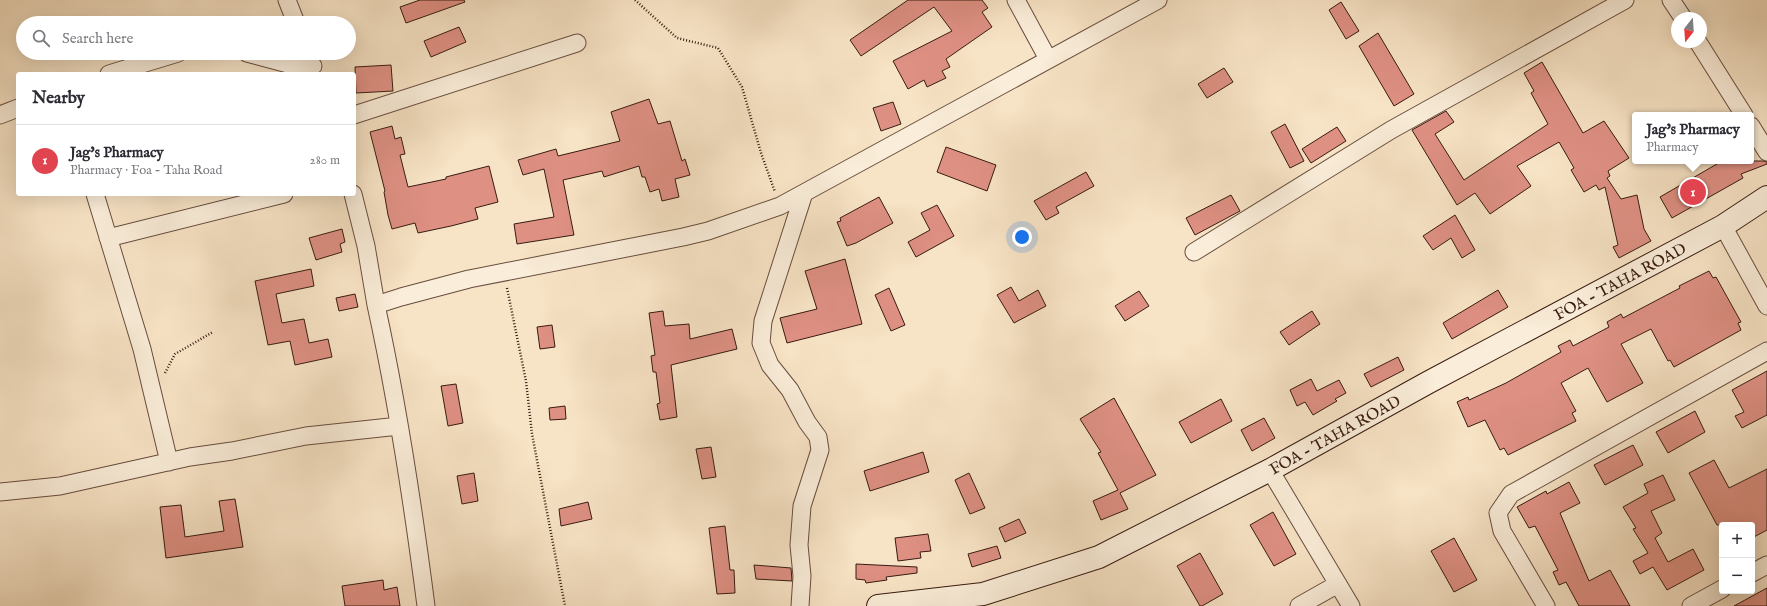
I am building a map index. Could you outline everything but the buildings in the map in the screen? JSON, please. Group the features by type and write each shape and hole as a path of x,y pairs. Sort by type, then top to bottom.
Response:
{"street":[{"path":"287,0 293,16"},
{"path":"1016,0 1048,59"},
{"path":"376,305 401,297 504,272 683,238 780,206 1158,0"},
{"path":"1194,252 1391,130 1625,0"},
{"path":"1671,0 1678,12"},
{"path":"356,114 578,43"},
{"path":"1702,48 1742,112"},
{"path":"116,72 155,60"},
{"path":"273,60 292,65 312,64"},
{"path":"0,115 16,109"},
{"path":"1754,131 1767,152"},
{"path":"800,606 802,576 799,545 802,506 820,450 818,437 807,422 790,390 770,365 761,343 763,321 804,193"},
{"path":"96,196 142,349 169,462"},
{"path":"108,238 276,196"},
{"path":"354,196 366,246 376,305 390,370 414,510 426,606"},
{"name":"FOA - TAHA ROAD","path":"878,606 985,600 1099,557 1270,470 1429,382 1723,226 1767,198"},
{"path":"1723,226 1767,306"},
{"path":"1546,606 1502,531 1498,513 1511,494 1767,351"},
{"path":"0,492 60,486 169,462 306,436 399,426"},
{"path":"1270,470 1351,606"},
{"path":"1755,571 1767,565"},
{"path":"1299,606 1338,584"},
{"path":"1691,606 1719,591"}],"path":[{"path":"635,0 677,38 718,48 742,87 761,153 780,206"},
{"path":"504,272 526,380 532,434 565,606"},
{"path":"164,380 165,374 175,354 213,332"}],"place":[{"name":"Jag's Pharmacy","path":"1693,192"}]}
